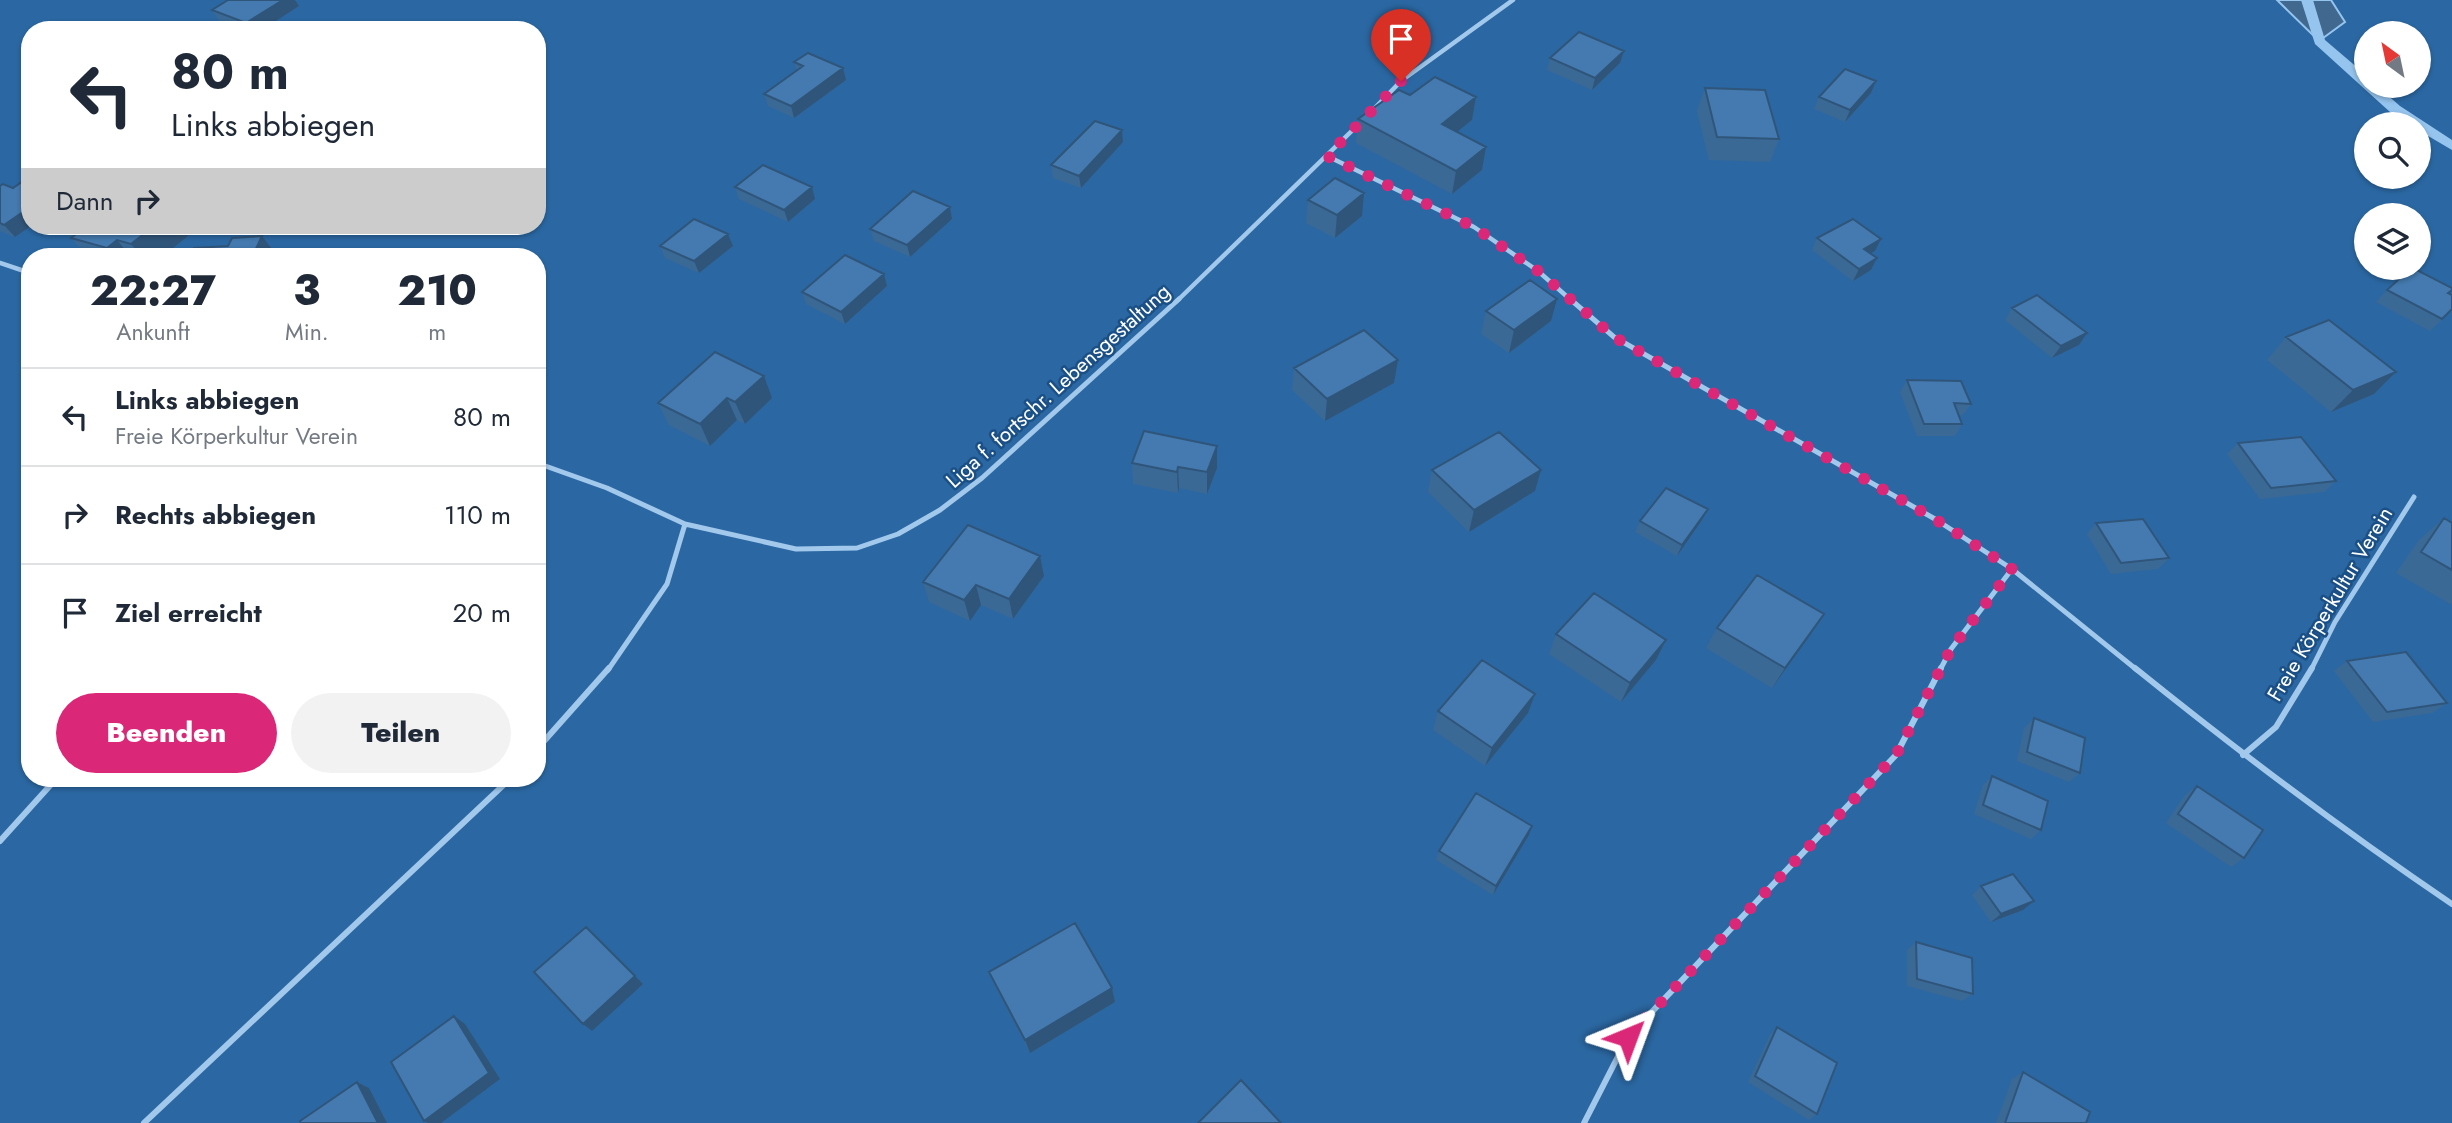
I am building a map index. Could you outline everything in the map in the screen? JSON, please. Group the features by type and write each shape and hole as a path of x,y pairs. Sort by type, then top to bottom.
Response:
{"lane":[{"name":"Liga f. fortschr. Lebensgestaltung","path":"546,466 607,488 685,524 796,549 857,548 898,534 940,510 982,478 1152,325 1401,81 1513,0"},
{"path":"1327,156 1474,227 1538,271 1614,337 1935,519 2012,569 2243,755 2376,853 2452,904"},
{"path":"0,263 21,271"},
{"name":"Freie Körperkultur Verein","path":"2243,755 2276,727 2302,688 2335,622 2414,497"},
{"path":"546,739 612,665 667,583 685,524"},
{"path":"1584,1123 1628,1037 1896,755 1951,649 2012,569"},
{"path":"0,841 49,787"},
{"path":"144,1123 501,787"}],"shaded area":[{"path":"0,0 2277,0 2289,13 2345,22 2331,0 2452,0 2452,1123 0,1123"},
{"path":"2277,0 2331,0 2345,22 2319,41"}],"building":[{"path":"228,0 283,0 249,21 241,21 212,10"},
{"path":"1579,32 1624,51 1595,78 1550,58"},
{"path":"808,53 843,68 791,106 764,94 803,66 794,62"},
{"path":"1845,69 1876,81 1850,110 1819,97"},
{"path":"1435,77 1476,97 1442,124 1486,147 1456,171 1358,119 1399,90 1410,95"},
{"path":"1705,88 1765,90 1779,139 1717,137"},
{"path":"1095,121 1122,130 1079,176 1051,165"},
{"path":"763,165 812,187 784,210 735,187"},
{"path":"1335,178 1364,193 1337,215 1308,200"},
{"path":"21,182 21,213 4,225 0,223 0,186 3,184 13,188"},
{"path":"913,191 950,207 907,245 870,229"},
{"path":"694,219 728,234 694,261 660,246"},
{"path":"1853,219 1881,239 1864,249 1877,258 1859,269 1817,238"},
{"path":"75,235 142,235 131,244 117,240 107,248 71,238"},
{"path":"262,236 256,248 194,248 228,246 232,238"},
{"path":"845,255 884,274 841,312 802,292"},
{"path":"2431,277 2452,288 2448,293 2452,295 2452,309 2442,319 2387,290 2398,280 2431,280"},
{"path":"1530,280 1557,299 1514,330 1486,311"},
{"path":"2037,295 2087,333 2061,346 2012,308"},
{"path":"2329,320 2396,372 2353,390 2286,337"},
{"path":"1364,330 1398,360 1327,399 1294,368"},
{"path":"715,352 764,376 735,402 727,398 700,424 658,403"},
{"path":"1907,380 1961,381 1971,404 1954,403 1962,424 1924,424"},
{"path":"1144,431 1217,446 1207,472 1178,467 1177,472 1132,463"},
{"path":"1499,432 1541,470 1474,510 1432,470"},
{"path":"2301,437 2336,481 2271,488 2238,443"},
{"path":"1666,488 1708,509 1682,545 1640,521"},
{"path":"2444,518 2452,523 2452,570 2421,552"},
{"path":"2143,519 2169,558 2121,563 2096,523"},
{"path":"968,525 1040,556 1009,599 976,585 964,600 923,582"},
{"path":"1757,575 1824,614 1785,668 1717,628"},
{"path":"1594,593 1666,640 1630,683 1556,634"},
{"path":"2406,652 2447,703 2387,712 2347,661"},
{"path":"1482,660 1535,694 1492,748 1438,711"},
{"path":"2034,718 2085,738 2080,773 2027,752"},
{"path":"1992,776 2048,801 2041,830 1983,805"},
{"path":"2197,786 2263,830 2244,858 2178,814"},
{"path":"1476,793 1532,826 1496,886 1439,851"},
{"path":"2013,874 2034,901 2001,914 1981,886"},
{"path":"1075,923 1112,988 1025,1040 989,972"},
{"path":"586,927 635,976 583,1024 534,972"},
{"path":"1916,942 1972,958 1973,994 1917,979"},
{"path":"454,1016 489,1073 424,1121 391,1062"},
{"path":"1777,1027 1837,1063 1817,1114 1755,1076"},
{"path":"2023,1072 2090,1112 2086,1123 2005,1123"},
{"path":"1241,1080 1281,1123 1198,1123"},
{"path":"357,1082 378,1123 301,1123 300,1121"}],"waterway":[{"path":"2307,0 2319,41 2354,72"},
{"path":"2383,98 2395,109 2452,146"}],"route":[{"path":"1401,81 1327,156 1474,227 1538,271 1614,337 1935,519 2012,569 1951,649 1896,755 1628,1037"}]}
